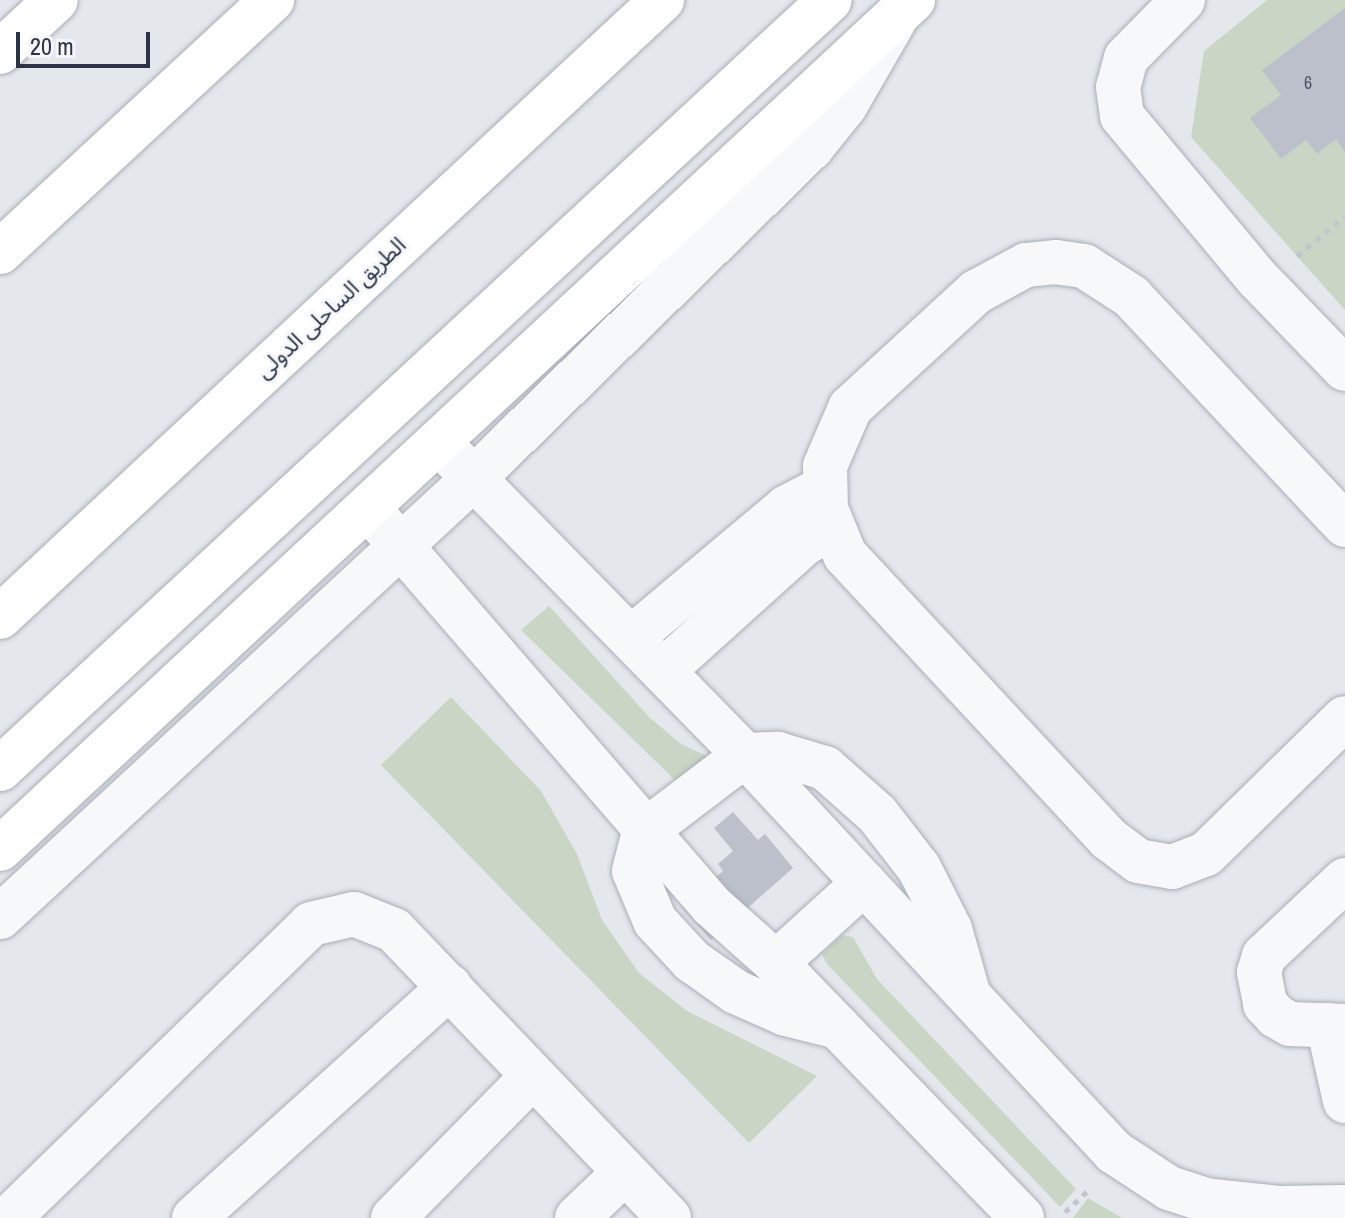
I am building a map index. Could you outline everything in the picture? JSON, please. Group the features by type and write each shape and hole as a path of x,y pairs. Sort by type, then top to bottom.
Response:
{"main road":[{"path":"0,52 56,0"},
{"path":"0,252 272,0"},
{"name":"الطريق الساحلى الدولى","path":"0,617 662,0"},
{"path":"0,769 830,0"},
{"path":"0,849 905,7"},
{"path":"377,419 427,452"}],"street":[{"path":"1183,0 1126,58 1118,87 1122,116 1258,279 1345,369"},
{"path":"0,917 474,478 812,147 873,62 905,7"},
{"path":"1345,525 1132,297 1084,266 1056,262 1026,265 976,292 850,408 830,446 828,509 845,555 1109,839 1138,861 1172,867 1206,854 1345,718"},
{"path":"427,452 474,478 745,755 969,996 1138,1171 1205,1200 1263,1213 1345,1207"},
{"path":"631,638 787,507 828,509"},
{"path":"367,508 644,832 712,906 776,963 1022,1218"},
{"path":"663,671 806,542 828,509"},
{"path":"838,1027 786,1014 736,992 692,961 655,921 634,871 644,832 745,755 778,754 825,768 877,814 919,868 950,929 969,996"},
{"path":"1345,880 1264,956 1259,972 1262,996 1276,1016 1290,1024 1337,1025 1345,1101"},
{"path":"776,963 864,883"},
{"path":"9,1218 311,924 354,914 376,918 394,930 669,1218"},
{"path":"194,1218 450,987"},
{"path":"393,1218 533,1076"},
{"path":"577,1218 625,1172"}],"path":[{"path":"1258,279 1316,244 1345,216"}],"green space":[{"path":"1267,0 1345,0 1345,310 1191,137 1204,51"},
{"path":"549,606 649,717 681,744 709,757 679,784 521,630"},
{"path":"451,697 541,791 577,854 602,920 639,973 687,1011 817,1076 749,1143 381,765"},
{"path":"842,935 853,937 877,979 1076,1189 1060,1207 826,963 822,954"},
{"path":"1088,1198 1122,1218 1073,1218"}],"building":[{"path":"1345,8 1345,152 1336,139 1317,154 1306,140 1281,159 1250,118 1281,95 1262,70"},
{"path":"733,812 758,840 765,834 793,868 711,940 682,907 723,871 718,864 733,851 714,828"}]}
